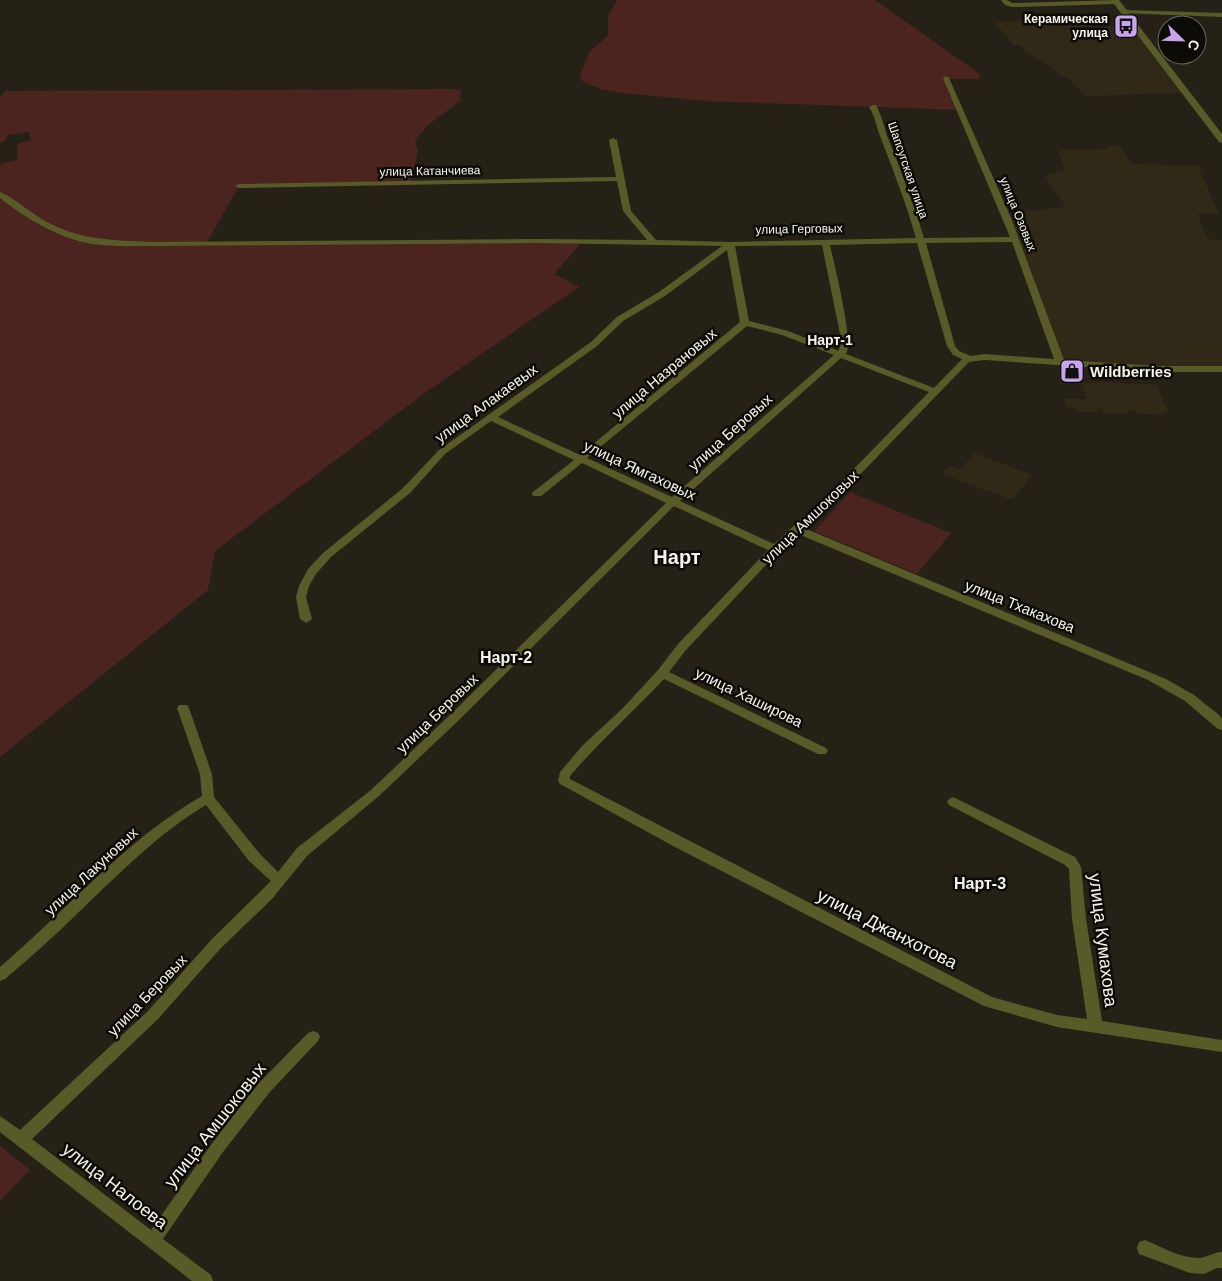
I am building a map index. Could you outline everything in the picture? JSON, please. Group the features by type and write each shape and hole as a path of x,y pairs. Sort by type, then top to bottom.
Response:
{"street":[{"path":"1004,0 1007,4 1012,5 1116,1 1222,140"},
{"path":"1124,12 1222,15"},
{"name":"улица Озовых","path":"946,78 1016,239 1060,362"},
{"name":"Шапсугская улица","path":"873,107 878,113 882,132 910,203 920,241"},
{"path":"613,140 628,211 653,242"},
{"name":"улица Катанчиева","path":"239,186 622,179"},
{"name":"улица Герговых","path":"0,194 34,217 73,236 95,241 206,245 582,242 730,244 1016,239"},
{"path":"825,241 844,334 845,346 840,354"},
{"path":"920,241 951,346 956,353 969,359 984,358 1160,369 1222,369"},
{"path":"730,244 745,323 771,328 934,391"},
{"name":"улица Алакаевых","path":"306,620 301,598 304,586 312,572 327,554 406,491 450,445 492,418 594,344 620,319 662,294 730,244"},
{"name":"улица Назрановых","path":"537,494 638,413 745,323"},
{"name":"улица Беровых","path":"21,1139 153,1015 216,944 279,881 302,852 375,793 674,502 840,354"},
{"name":"улица Амшоковых","path":"564,775 587,748 627,711 662,673 682,647 775,550 842,487 934,391 963,362 969,359"},
{"name":"улица Ямгаховых","path":"492,418 775,550"},
{"name":"улица Тхакахова","path":"796,530 1174,686 1222,726"},
{"name":"улица Хаширова","path":"662,673 822,751"},
{"path":"183,708 206,774 208,798 254,857 279,881"},
{"name":"улица Джанхотова","path":"564,775 564,781 572,786 850,932 989,1002 1057,1021 1095,1025 1222,1046"},
{"name":"улица Лакуновых","path":"0,975 33,947 110,873 164,826 187,809 208,798"},
{"name":"улица Кумахова","path":"953,802 1070,861 1075,867 1079,919 1095,1025"},
{"name":"улица Амшоковых","path":"152,1240 218,1147 264,1088 313,1037"},
{"name":"улица Налоева","path":"0,1123 205,1281"},
{"path":"1145,1248 1181,1263 1205,1266 1215,1259 1222,1260"}],"shaded area":[{"path":"617,0 875,0 980,74 979,79 946,79 961,110 706,101 600,89 582,81 580,74 590,51 608,36 608,16"},
{"path":"1081,18 1085,22 1090,22 1094,27 1135,26 1157,55 1157,65 1165,65 1186,93 1086,96 1067,77 1062,77 1050,66 1027,53 1020,45 1014,46 995,22"},
{"path":"461,89 460,101 427,126 417,138 415,142 418,151 411,182 239,186 206,244 582,242 554,274 579,287 426,392 215,551 208,590 0,757 0,164 17,160 17,144 31,140 29,132 8,135 5,141 0,143 0,97 6,91"},
{"path":"1116,144 1122,148 1132,164 1198,166 1219,214 1197,214 1208,239 1222,240 1222,369 1060,362 1007,218 1024,217 1023,211 1065,207 1045,176 1064,170 1058,150 1104,149"},
{"path":"1105,382 1157,385 1168,412 1162,412 1163,415 1138,414 1135,410 1129,410 1129,413 1105,413 1102,408 1097,408 1097,412 1077,412 1075,407 1066,407 1063,399 1087,399 1082,383"},
{"path":"974,453 1032,475 1012,500 943,474 950,466 960,470"},
{"path":"850,492 951,533 917,574 814,531"},
{"path":"0,1146 30,1170 0,1201"}],"place":[{"name":"Керамическая улица","path":"1126,26"},
{"name":"Wildberries","path":"1072,371"}],"district":[{"name":"Нарт-1","path":"830,340"},
{"name":"Нарт","path":"677,557"},
{"name":"Нарт-2","path":"506,657"},
{"name":"Нарт-3","path":"980,883"}]}
